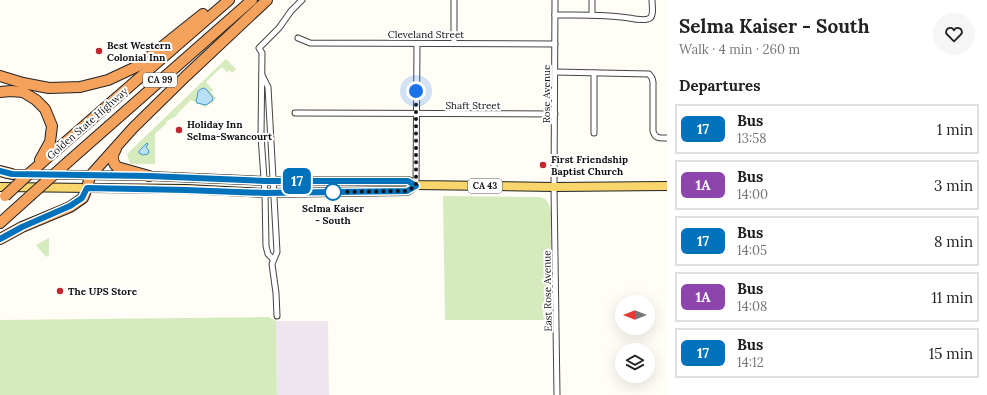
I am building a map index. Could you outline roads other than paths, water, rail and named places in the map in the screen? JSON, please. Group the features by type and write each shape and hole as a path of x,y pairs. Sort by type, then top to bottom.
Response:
{"highway":[{"path":"0,76 23,83 49,88 80,87 108,80 138,66 178,33 223,0"},
{"name":"Golden State Highway","path":"43,159 229,0"},
{"name":"Golden State Highway","path":"0,223 252,0"},
{"path":"0,239 22,227 70,206 82,198 87,188 90,176 153,107 267,0"},
{"path":"0,92 23,92 36,100 45,109 52,126 50,142 43,159 31,172 2,194"},
{"path":"117,146 113,157 114,163 117,167 149,176"},
{"path":"0,171 12,174"}],"main road":[{"name":"CA 43","path":"0,174 149,176 265,181 408,181 416,186"},
{"name":"CA 43","path":"2,194 87,188 274,193 407,191 416,186 667,186"}],"street":[{"path":"274,259 268,254 266,246 265,181 262,136 262,53 259,48 279,28 291,11 302,0"},
{"path":"454,0 454,43"},
{"name":"Rose Avenue","path":"554,187 555,0"},
{"path":"592,0 592,15"},
{"path":"555,15 592,15 648,19 652,16 652,0"},
{"name":"Cleveland Street","path":"298,38 307,43 555,44"},
{"path":"416,186 417,44"},
{"path":"555,72 649,74 653,82 653,131 655,136 658,138 667,138"},
{"path":"594,73 594,133"},
{"path":"262,74 268,87 274,181 277,252 272,264 277,316"},
{"name":"Shaft Street","path":"295,113 555,114"},
{"name":"East Rose Avenue","path":"554,187 557,395"}],"water":[{"path":"204,88 213,98 212,101 206,105 197,103 196,100 198,91"},
{"path":"147,143 148,144 146,147 149,151 148,154 143,155 139,153 139,151"}],"place":[{"name":"Best Western Colonial Inn","path":"99,51"},
{"name":"Holiday Inn Selma-Swancourt","path":"179,130"},
{"name":"First Friendship Baptist Church","path":"543,165"},
{"name":"Selma Kaiser - South","path":"333,192"},
{"name":"The UPS Store","path":"60,291"}]}
